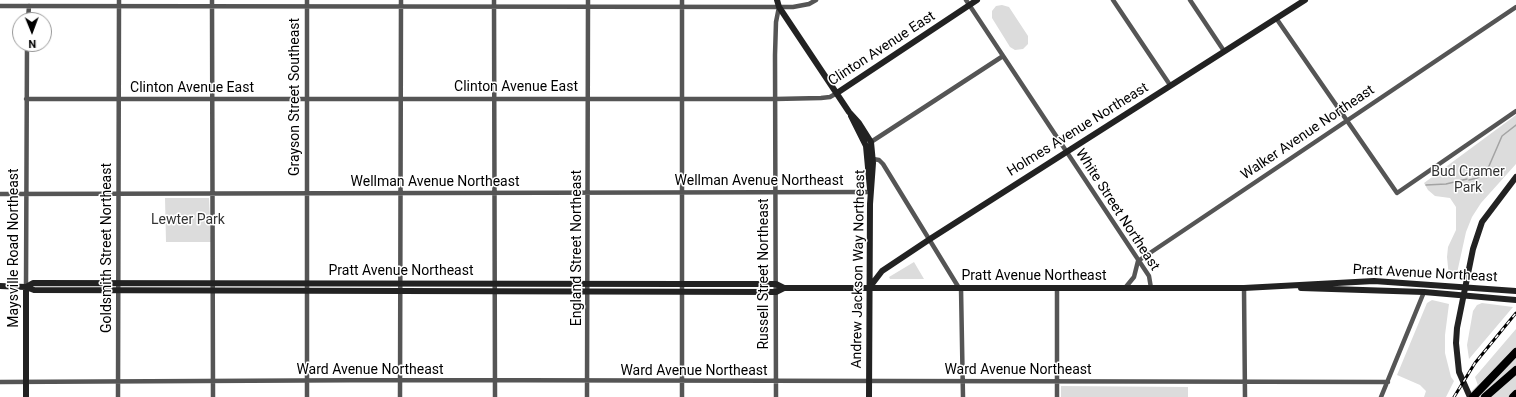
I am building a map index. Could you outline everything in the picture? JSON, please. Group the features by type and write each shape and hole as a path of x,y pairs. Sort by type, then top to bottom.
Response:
{"highway":[{"path":"1473,397 1516,352"},
{"path":"1485,397 1516,370"},
{"path":"1513,397 1516,394"}],"street":[{"name":"Goldsmith Street Northeast","path":"118,397 120,290 118,194 119,0"},
{"path":"212,0 214,100 212,286 213,397"},
{"name":"Grayson Street Southeast","path":"307,0 307,397"},
{"path":"400,397 401,0"},
{"path":"494,0 495,397"},
{"name":"England Street Northeast","path":"587,397 588,0"},
{"path":"682,0 682,397"},
{"path":"778,0 779,7 849,112 866,146 870,192"},
{"path":"0,6 779,7 809,4 816,0"},
{"name":"Clinton Avenue East","path":"26,99 307,100 822,98 830,97 837,93 968,2 977,0"},
{"path":"1113,0 1170,85"},
{"path":"1190,0 1224,51"},
{"name":"Holmes Avenue Northeast","path":"869,288 883,271 930,239 1305,0"},
{"name":"White Street Northeast","path":"968,2 1149,276 1151,288"},
{"path":"29,6 29,12"},
{"name":"Russell Street Northeast","path":"776,397 775,55 776,22 779,7"},
{"name":"Walker Avenue Northeast","path":"1138,261 1516,7"},
{"path":"1276,18 1396,193 1516,111"},
{"name":"Maysville Road Northeast","path":"26,397 25,194 27,52"},
{"path":"849,112 859,123 871,142 1003,56"},
{"name":"Andrew Jackson Way Northeast","path":"869,397 870,192 873,159 871,142"},
{"path":"873,159 879,160 883,164 960,288 964,397"},
{"path":"1470,397 1459,372 1457,358 1457,328 1472,249 1482,222 1516,177"},
{"name":"Wellman Avenue Northeast","path":"0,194 775,191 870,192"},
{"path":"1125,288 1134,277 1138,261"},
{"name":"Pratt Avenue Northeast","path":"784,288 1244,288 1374,281 1516,291"},
{"name":"Pratt Avenue Northeast","path":"26,287 33,283 120,283 307,290 401,291 587,284 776,284"},
{"name":"Pratt Avenue Northeast","path":"0,286 26,287 34,290 120,290 307,283 401,283 587,291 776,292"},
{"path":"776,284 784,288"},
{"name":"Pratt Avenue Northeast","path":"1285,286 1424,292 1516,300"},
{"path":"776,292 784,288"},
{"path":"1057,288 1057,397"},
{"path":"1244,288 1245,397"},
{"path":"1381,397 1424,292"},
{"name":"Ward Avenue Northeast","path":"0,382 400,380 587,382 1388,382"}],"green space":[{"path":"1002,5 1009,7 1028,36 1028,44 1023,49 1015,50 1010,47 992,18 992,11 996,6"},
{"name":"Bud Cramer Park","path":"1516,115 1516,164 1481,203 1472,217 1466,232 1457,273 1455,277 1449,277 1447,257 1448,247 1456,230 1456,207 1450,198 1435,196 1428,190 1424,183"},
{"name":"Lewter Park","path":"165,198 209,198 211,242 166,242"},
{"path":"914,262 924,279 890,279 889,277"},
{"path":"1432,300 1449,304 1445,335 1445,353 1451,377 1454,381 1446,397 1424,397 1426,391 1420,385 1397,375 1427,303"},
{"path":"1482,303 1513,307 1469,359 1467,345 1473,311 1477,305"},
{"path":"1516,329 1516,397 1482,397 1475,377"},
{"path":"1061,386 1188,387 1188,397 1061,397"}],"waterway":[{"path":"1469,180 1486,173 1502,136 1516,125"},
{"path":"1426,185 1446,184 1467,179"}],"railway":[{"path":"1454,397 1475,363 1516,313"}]}
